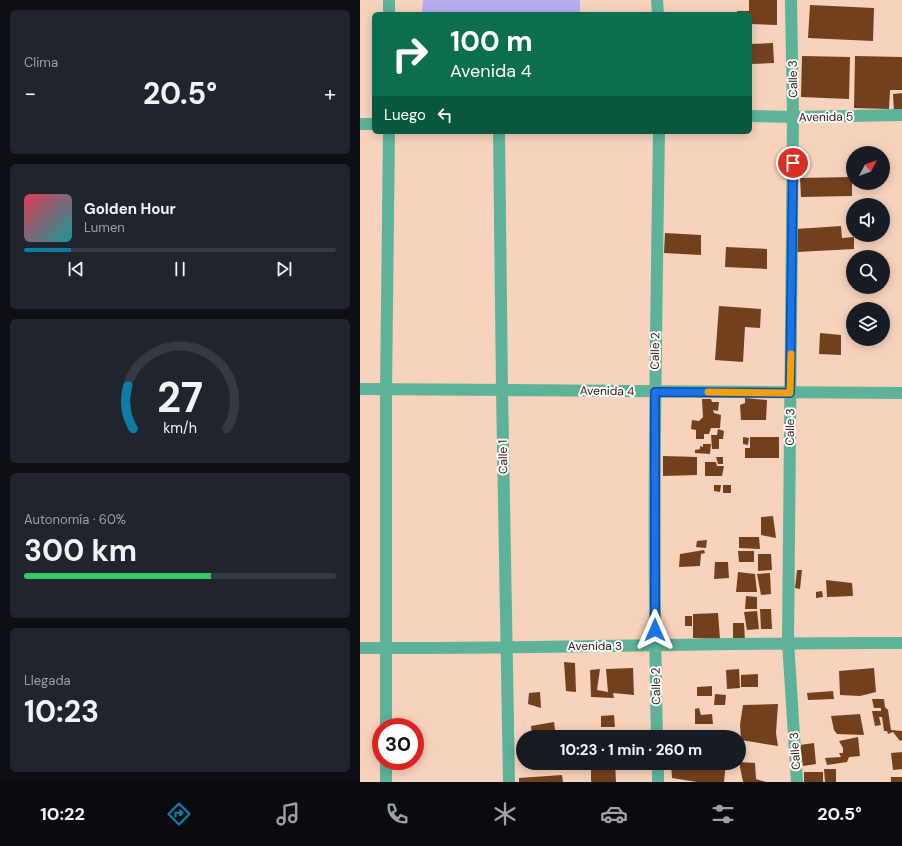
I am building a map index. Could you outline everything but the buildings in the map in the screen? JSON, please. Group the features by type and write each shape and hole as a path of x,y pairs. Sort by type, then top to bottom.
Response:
{"street":[{"path":"389,0 389,12"},
{"path":"657,0 658,12"},
{"name":"Calle 3","path":"791,0 793,117 788,642 797,782"},
{"name":"Avenida 5","path":"752,116 793,117 902,115"},
{"path":"360,124 372,124"},
{"path":"386,718 386,390 389,134"},
{"name":"Calle 1","path":"500,134 502,389 509,782"},
{"name":"Calle 2","path":"657,730 655,646 655,392 659,134"},
{"name":"Avenida 4","path":"360,390 502,389 655,392 902,393"},
{"name":"Avenida 3","path":"360,648 655,646 788,642 902,643"},
{"path":"386,770 386,782"},
{"path":"658,770 658,782"}],"shaded area":[{"path":"423,0 580,0 580,12 422,12"}],"slow traffic":[{"path":"708,392 790,393 791,354"}],"route":[{"path":"655,630 655,392 790,393 793,163"}]}
